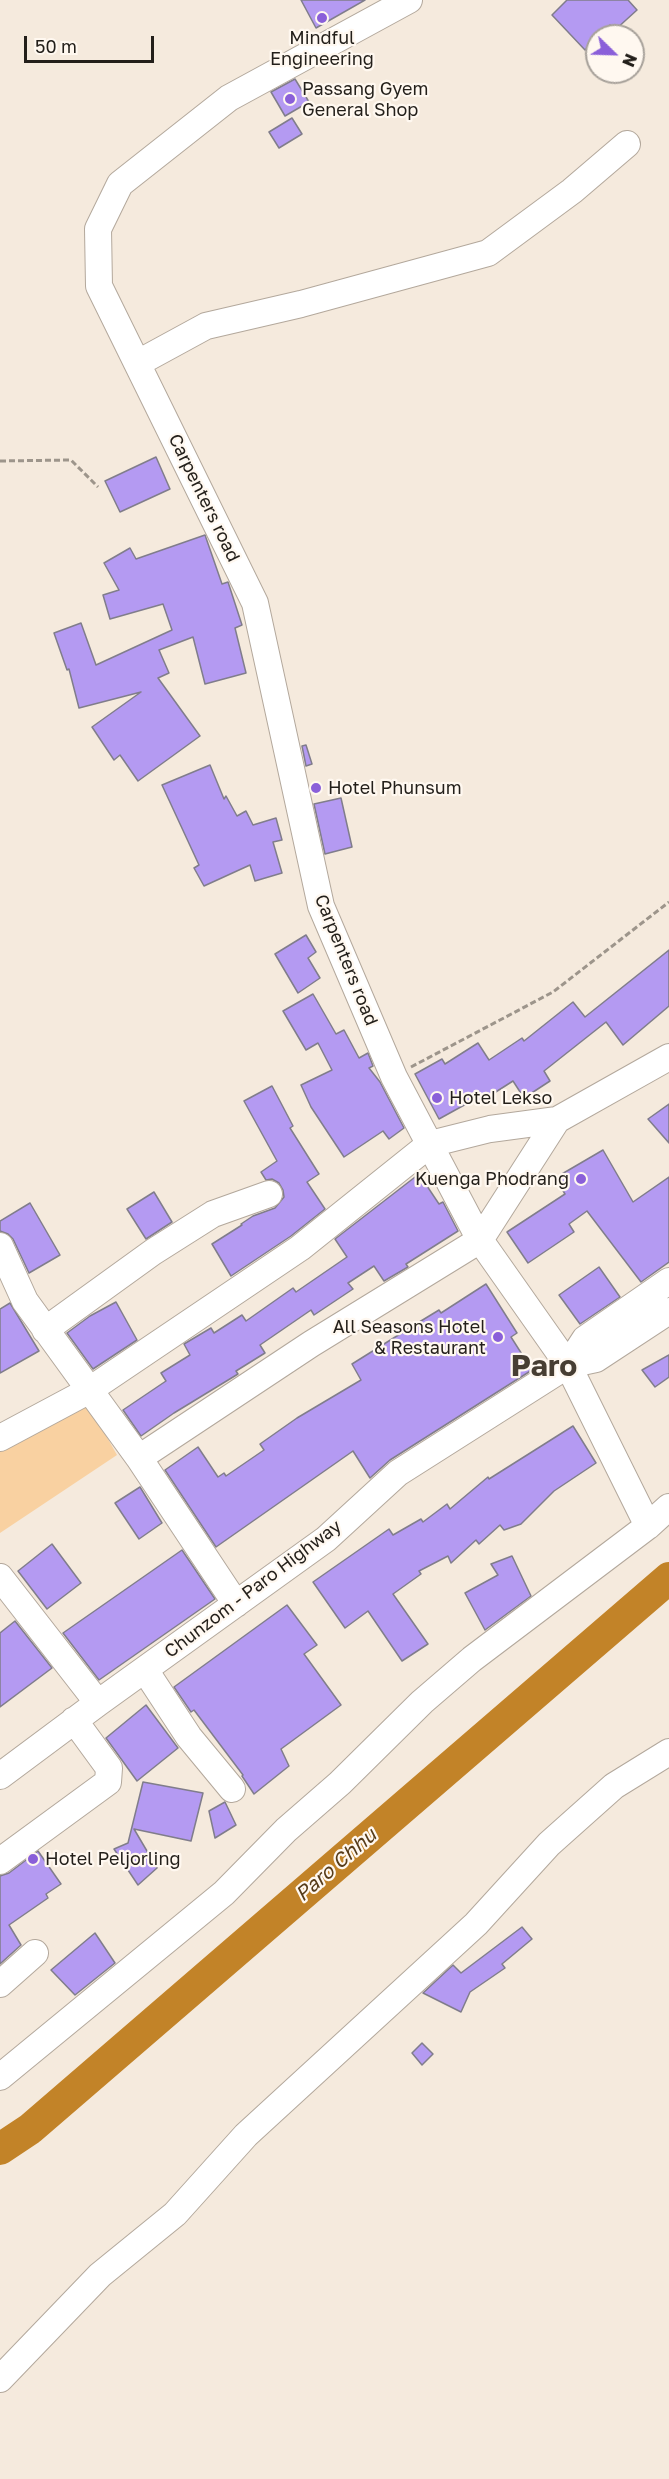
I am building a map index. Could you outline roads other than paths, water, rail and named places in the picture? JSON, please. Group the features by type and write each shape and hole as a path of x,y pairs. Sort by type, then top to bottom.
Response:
{"street":[{"name":"Carpenters road","path":"409,0 229,98 120,183 98,229 99,286 255,603 321,906 394,1077 480,1240 568,1365 648,1526"},
{"path":"138,363 206,326 301,304 488,253 572,192 627,144"},
{"path":"0,1438 88,1391 300,1248 430,1144 490,1129 557,1120 669,1057"},
{"path":"139,1458 330,1332 480,1240 557,1120"},
{"path":"45,1330 153,1252 213,1214 269,1194"},
{"path":"0,1246 25,1301 88,1391 139,1458 236,1604"},
{"name":"Chunzom - Paro Highway","path":"568,1365 585,1339 669,1281"},
{"name":"Chunzom - Paro Highway","path":"0,1776 98,1702 326,1539 398,1473 568,1365 596,1359 669,1311"},
{"path":"0,2078 224,1893 286,1830 340,1783 422,1702 481,1652 648,1526 669,1507"},
{"path":"0,1577 98,1702"},
{"path":"145,1670 189,1737 232,1790"},
{"path":"0,1861 108,1782 109,1768 74,1720"},
{"path":"0,2379 100,2275 175,2214 246,2136 476,1924 549,1844 614,1786 669,1752"},
{"path":"0,1984 35,1953"}],"waterway":[{"name":"Paro Chhu","path":"0,2149 30,2129 669,1578"}],"place":[{"name":"Mindful Engineering","path":"322,18"},
{"name":"Passang Gyem General Shop","path":"290,99"},
{"name":"Hotel Phunsum","path":"316,788"},
{"name":"Hotel Lekso","path":"437,1098"},
{"name":"Kuenga Phodrang","path":"581,1179"},
{"name":"All Seasons Hotel & Restaurant","path":"498,1337"},
{"name":"Hotel Peljorling","path":"33,1859"}],"district":[{"name":"Paro","path":"544,1366"}]}
